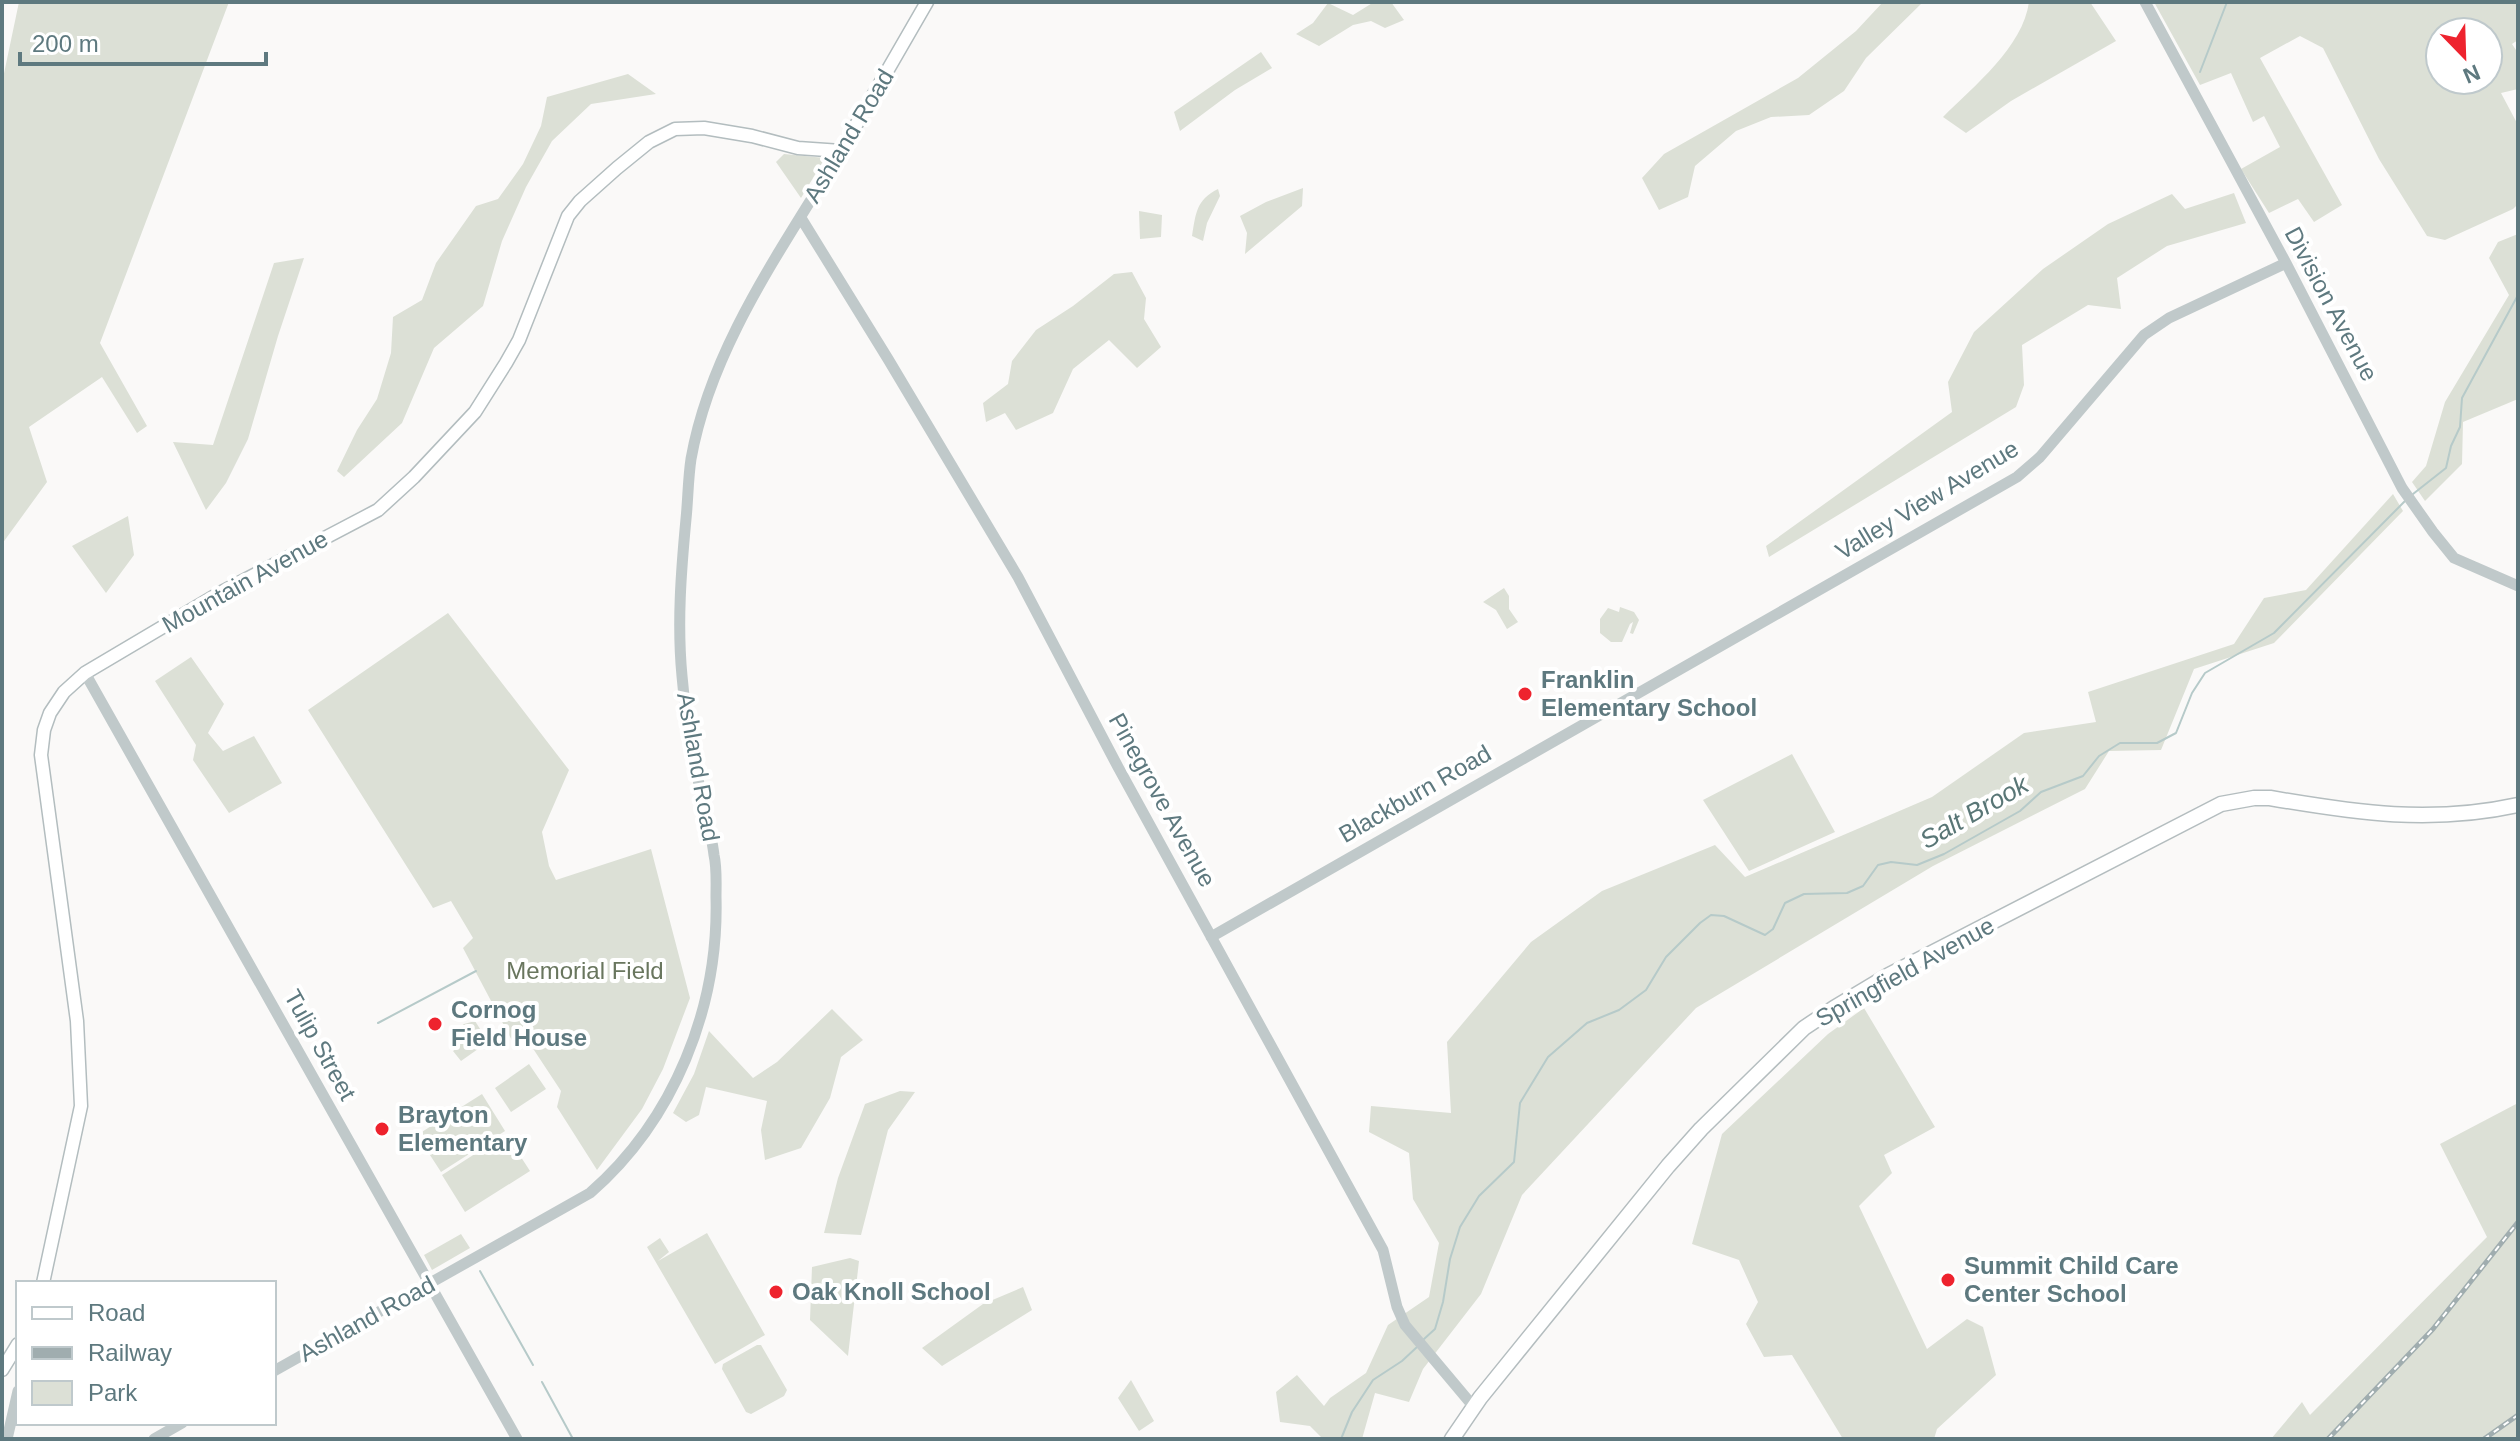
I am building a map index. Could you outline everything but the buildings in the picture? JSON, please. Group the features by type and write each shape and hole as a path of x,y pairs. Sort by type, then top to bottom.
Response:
{"main road":[{"name":"Ashland Road","path":"841,151 927,2"},
{"name":"Mountain Avenue","path":"43,1281 81,1106 77,1021 41,755 50,713 64,692 85,673 220,593 378,510 414,477 475,412 519,340 568,216 580,201 649,142 675,129 704,128 798,148 841,151"},
{"name":"Springfield Avenue","path":"1452,1439 1473,1406 1624,1218 1701,1129 1804,1028 1862,990 2221,804 2270,798 2409,816 2451,815 2518,805"},
{"path":"2,1370 16,1347"}],"street":[{"name":"Division Avenue","path":"2145,2 2286,263 2402,488 2454,558 2518,586"},
{"name":"Ashland Road","path":"276,1370 577,1201 611,1174 639,1141 679,1072 702,1015 712,973 716,916 715,857 691,743 680,645 682,564 691,460 706,400 730,340 841,151"},
{"name":"Pinegrove Avenue","path":"801,218 1018,577 1383,1250 1397,1307 1405,1325 1473,1406"},
{"name":"Valley View Avenue","path":"1642,691 2017,477 2040,457 2144,335 2169,318 2286,263"},
{"name":"Tulip Street","path":"85,673 517,1439"},
{"name":"Blackburn Road","path":"1211,937 1642,691"},
{"path":"7,1439 16,1400"},
{"path":"154,1439 178,1425"}],"green space":[{"path":"19,2 229,2 100,343 147,426 137,433 102,377 29,427 47,482 2,544 2,83"},
{"path":"1374,2 1391,2 1404,20 1385,28 1371,21 1353,25 1319,46 1296,34 1313,23 1328,3 1353,15"},
{"path":"1883,2 1923,2 1866,58 1844,91 1809,115 1771,117 1736,131 1695,166 1688,197 1659,210 1642,178 1664,154 1798,78 1856,31"},
{"path":"2029,2 2090,2 2116,41 2011,101 1966,133 1943,117 2007,50 2025,19"},
{"path":"2154,2 2518,2 2518,40 2512,44 2518,53 2518,89 2504,92 2504,16 2424,16 2424,96 2503,96 2518,125 2518,204 2445,240 2427,236 2379,159 2323,48 2300,36 2260,58 2342,205 2314,222 2298,199 2269,213 2241,169 2280,147 2264,116 2253,122 2231,73 2200,85"},
{"path":"1261,52 1272,68 1235,90 1180,131 1174,112"},
{"path":"628,74 656,94 591,104 552,141 526,187 502,241 483,306 434,348 402,423 344,477 337,471 357,430 377,399 391,353 393,317 422,300 436,263 476,206 498,199 523,164 541,126 547,97"},
{"path":"784,154 825,158 801,198 776,162"},
{"path":"1303,188 1302,206 1245,254 1247,233 1240,216"},
{"path":"1218,189 1220,196 1207,223 1203,241 1192,236 1196,214 1205,198"},
{"path":"2234,193 2246,223 2167,246 2117,278 2121,309 2088,305 2022,345 2024,385 2016,407 1769,557 1766,546 1952,412 1948,382 1974,332 2043,269 2108,224 2172,194 2185,209"},
{"path":"1139,211 1162,215 1161,237 1140,239"},
{"path":"2518,234 2518,399 2463,422 2462,464 2425,501 2412,482 2426,466 2445,402 2509,295 2489,258 2498,242"},
{"path":"304,258 248,439 226,483 206,510 173,442 213,445 274,263"},
{"path":"1132,272 1146,298 1144,319 1161,347 1137,368 1109,340 1073,369 1053,413 1016,430 1005,413 986,422 983,403 1008,384 1012,361 1036,330 1114,274"},
{"path":"2393,494 2403,511 2274,643 2194,669 2161,750 2109,751 2085,789 1933,866 1696,1008 1522,1195 1481,1294 1423,1369 1409,1402 1375,1393 1362,1439 1323,1439 1310,1426 1280,1422 1276,1392 1297,1375 1324,1406 1330,1398 1366,1373 1388,1325 1429,1297 1439,1243 1413,1199 1409,1153 1369,1132 1371,1106 1451,1113 1447,1042 1531,942 1602,891 1715,845 1745,877 1932,797 2024,733 2096,722 2088,692 2234,644 2264,598 2306,590"},
{"path":"128,516 134,555 106,593 72,546"},
{"path":"1504,588 1509,596 1509,609 1518,622 1507,629 1496,610 1483,602"},
{"path":"1620,607 1634,612 1639,620 1633,634 1630,633 1633,622 1622,642 1611,642 1600,633 1600,619 1608,608 1619,612"},
{"name":"Memorial Field","path":"448,613 569,770 542,832 549,866 556,880 651,849 690,998 663,1069 642,1109 597,1170 557,1107 561,1091 532,1047 516,1048 463,948 473,938 451,901 433,908 308,710"},
{"path":"191,657 224,704 208,733 223,751 254,736 282,783 229,813 193,760 196,745 155,681"},
{"path":"1792,754 1835,832 1749,871 1703,800"},
{"path":"1864,1008 1935,1127 1884,1155 1892,1173 1859,1206 1927,1349 1967,1319 1983,1327 1996,1375 1937,1429 1934,1439 1843,1439 1792,1355 1764,1357 1746,1324 1758,1302 1739,1260 1692,1244 1722,1134 1828,1034"},
{"path":"832,1009 863,1040 841,1057 830,1098 801,1148 765,1160 761,1130 767,1101 706,1087 699,1115 686,1122 673,1113 694,1074 709,1031 753,1078 777,1062"},
{"path":"475,1021 482,1032 477,1041 478,1049 461,1061 453,1051 457,1048 451,1034 464,1024"},
{"path":"529,1064 546,1089 511,1112 495,1088"},
{"path":"900,1091 915,1092 888,1130 861,1235 824,1233 838,1178 865,1104"},
{"path":"482,1094 505,1131 441,1172 417,1135"},
{"path":"2518,1103 2518,1439 2271,1439 2302,1402 2310,1415 2487,1237 2440,1144"},
{"path":"506,1134 530,1171 465,1212 442,1175"},
{"path":"707,1233 765,1335 715,1364 647,1247 660,1238 669,1252 658,1261"},
{"path":"461,1234 470,1248 432,1270 424,1255"},
{"path":"850,1258 859,1261 848,1356 810,1320 812,1267"},
{"path":"1023,1287 1032,1310 942,1366 922,1348 983,1304"},
{"path":"761,1345 787,1390 784,1396 751,1414 746,1412 722,1369 723,1364"},
{"path":"1131,1380 1154,1421 1139,1431 1118,1398"}],"waterway":[{"path":"2200,72 2227,2"},
{"name":"Salt Brook","path":"2413,494 2446,468 2460,427 2462,398 2518,295"},
{"name":"Salt Brook","path":"1424,1339 1435,1329 1460,1227 1479,1196 1514,1162 1520,1103 1548,1057 1587,1023 1619,1010 1646,990 1666,957 1700,923 1711,915 1724,916 1765,935 1773,929 1785,903 1804,894 1847,893 1863,886 1878,865 1891,862 1917,865 1944,854 2020,811 2041,792 2083,776 2099,756 2120,743 2157,743 2176,733 2192,693 2205,673 2274,633 2405,501"},
{"name":"Salt Brook","path":"378,1023 476,971"},
{"name":"Salt Brook","path":"480,1271 533,1365"},
{"name":"Salt Brook","path":"1341,1439 1352,1412 1373,1380 1417,1347"},
{"name":"Salt Brook","path":"542,1382 573,1439"}],"railway":[{"path":"2328,1439 2433,1329 2518,1222"},
{"path":"2484,1439 2518,1415"}],"place":[{"name":"Franklin Elementary School","path":"1525,694"},
{"name":"Cornog Field House","path":"435,1024"},
{"name":"Brayton Elementary","path":"382,1129"},
{"name":"Summit Child Care Center School","path":"1948,1280"},
{"name":"Oak Knoll School","path":"776,1292"}]}
